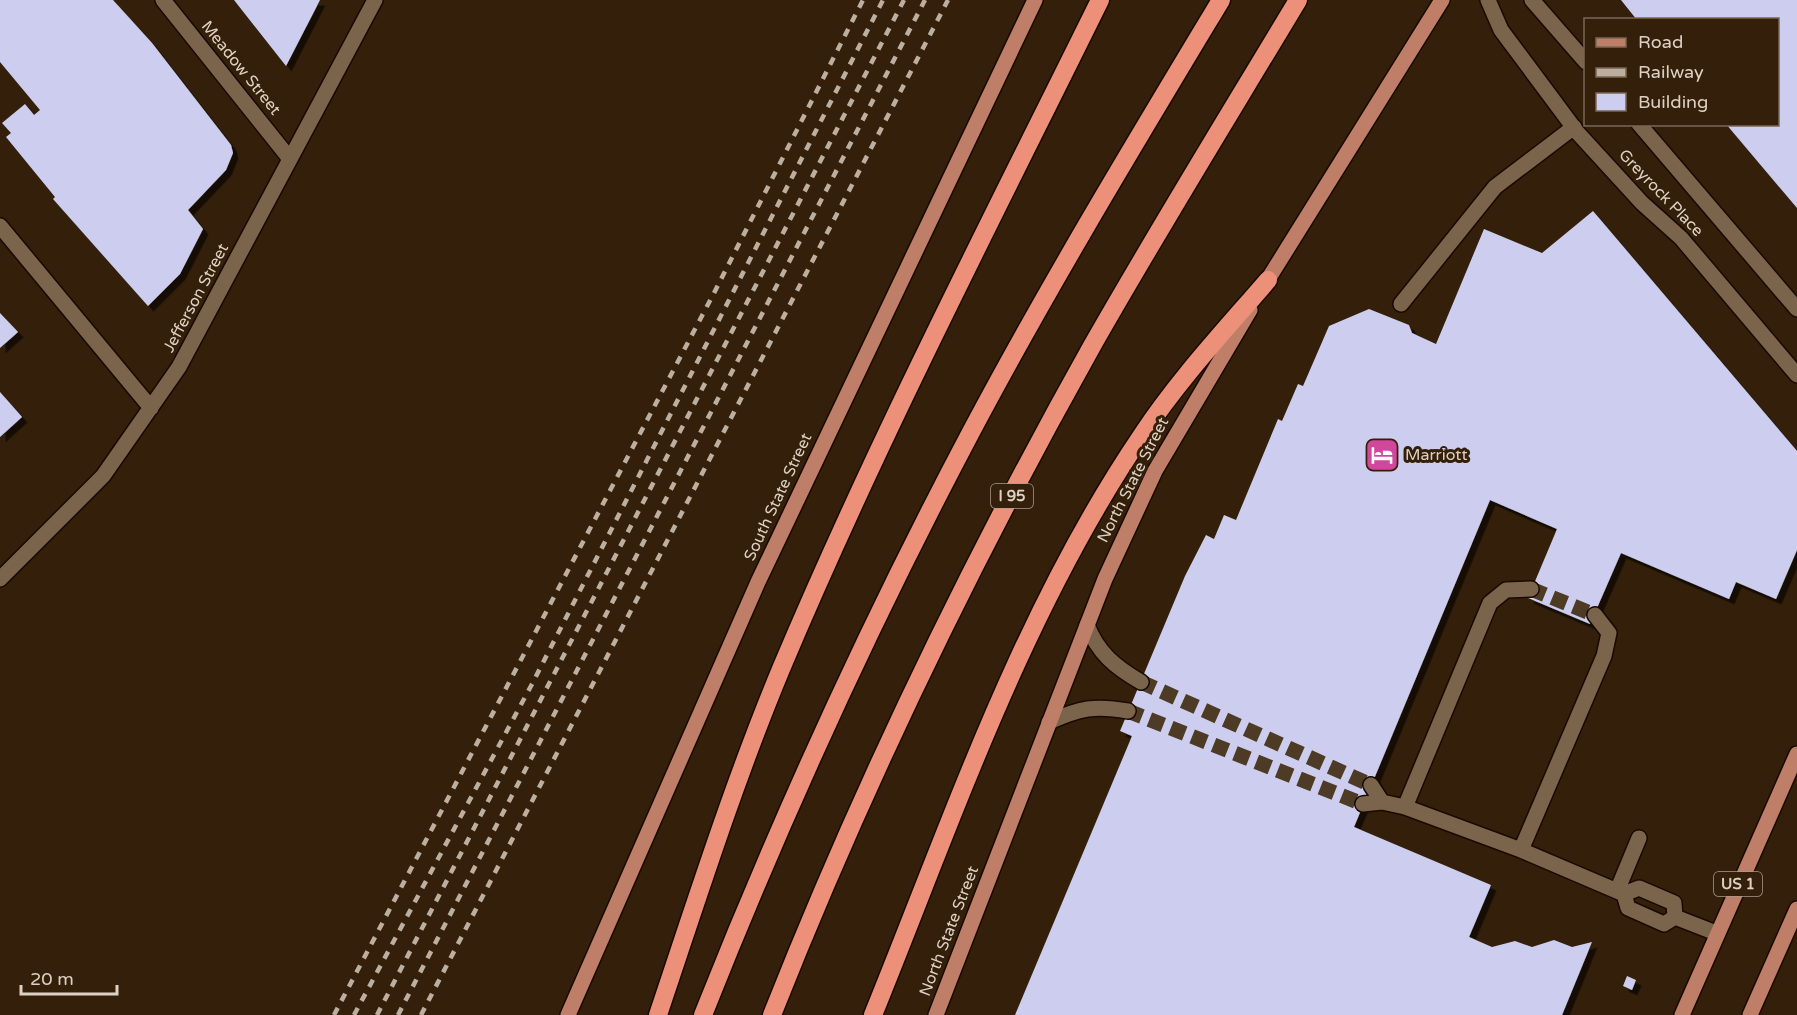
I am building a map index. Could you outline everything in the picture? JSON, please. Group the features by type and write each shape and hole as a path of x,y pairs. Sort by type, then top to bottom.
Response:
{"highway":[{"path":"658,1015 750,749 810,603 978,247 1100,0"},
{"path":"703,1015 815,748 870,631 971,432 1085,226 1221,0"},
{"name":"I 95","path":"772,1015 874,775 981,553 1097,338 1298,0"},
{"path":"873,1015 1035,618 1142,435 1182,380 1268,280"}],"main road":[{"name":"South State Street","path":"568,1015 758,582 1035,0"},
{"name":"North State Street","path":"936,1015 1105,579 1155,471 1268,280 1442,0"},
{"name":"US 1","path":"1682,1015 1716,933 1797,754"},
{"path":"1750,1015 1797,909"}],"street":[{"name":"Meadow Street","path":"164,0 290,159"},
{"name":"Jefferson Street","path":"0,579 103,476 179,367 375,0"},
{"name":"Greyrock Place","path":"1488,0 1501,30 1574,127 1642,203 1681,238 1797,375"},
{"path":"1532,0 1584,60"},
{"name":"Greyrock Place","path":"1641,126 1797,309"},
{"path":"1401,304 1495,187 1574,127"},
{"path":"0,226 151,408"},
{"path":"1405,807 1490,603 1506,590 1531,589"},
{"path":"1521,850 1604,656 1609,633 1595,615"},
{"path":"1087,625 1093,640 1106,659 1119,670 1141,682"},
{"path":"1049,722 1074,711 1101,706 1128,711"},
{"path":"1371,785 1382,802"},
{"path":"1364,804 1382,802 1405,807 1521,850 1620,892 1639,888 1674,903 1675,917"},
{"path":"1639,838 1620,892 1628,908 1664,924 1675,917"},
{"path":"1675,917 1716,933"}],"building":[{"path":"0,0 113,0 152,43 231,145 233,153 226,170 188,210 203,229 180,274 148,306 53,199 55,197 6,137 11,133 2,123 25,104 34,115 40,110 0,62"},
{"path":"234,0 320,0 286,66"},
{"path":"1621,0 1797,0 1797,208 1728,126 1779,126 1779,18 1635,18"},
{"path":"1593,211 1797,451 1797,550 1776,599 1736,582 1729,599 1621,553 1590,624 1528,598 1557,529 1490,500 1354,827 1491,885 1469,937 1492,947 1515,941 1532,947 1554,940 1572,947 1592,942 1562,1015 1015,1015 1132,736 1120,731 1185,576 1206,535 1214,539 1224,515 1236,520 1278,419 1282,421 1298,384 1303,386 1329,326 1369,309 1409,325 1412,333 1436,344 1484,229 1542,253"},
{"path":"0,313 18,332 0,348"},
{"path":"0,392 22,417 0,437"},
{"path":"1627,976 1636,980 1632,990 1623,986"}],"tunnel":[{"path":"1531,589 1595,615"},
{"path":"1141,682 1371,785"},
{"path":"1128,711 1363,804"}],"railway":[{"path":"334,1015 714,293 863,0"},
{"path":"354,1015 531,686 883,0"},
{"path":"377,1015 904,0"},
{"path":"398,1015 925,0"},
{"path":"421,1015 948,0"}],"place":[{"name":"Marriott","path":"1382,455"}]}
